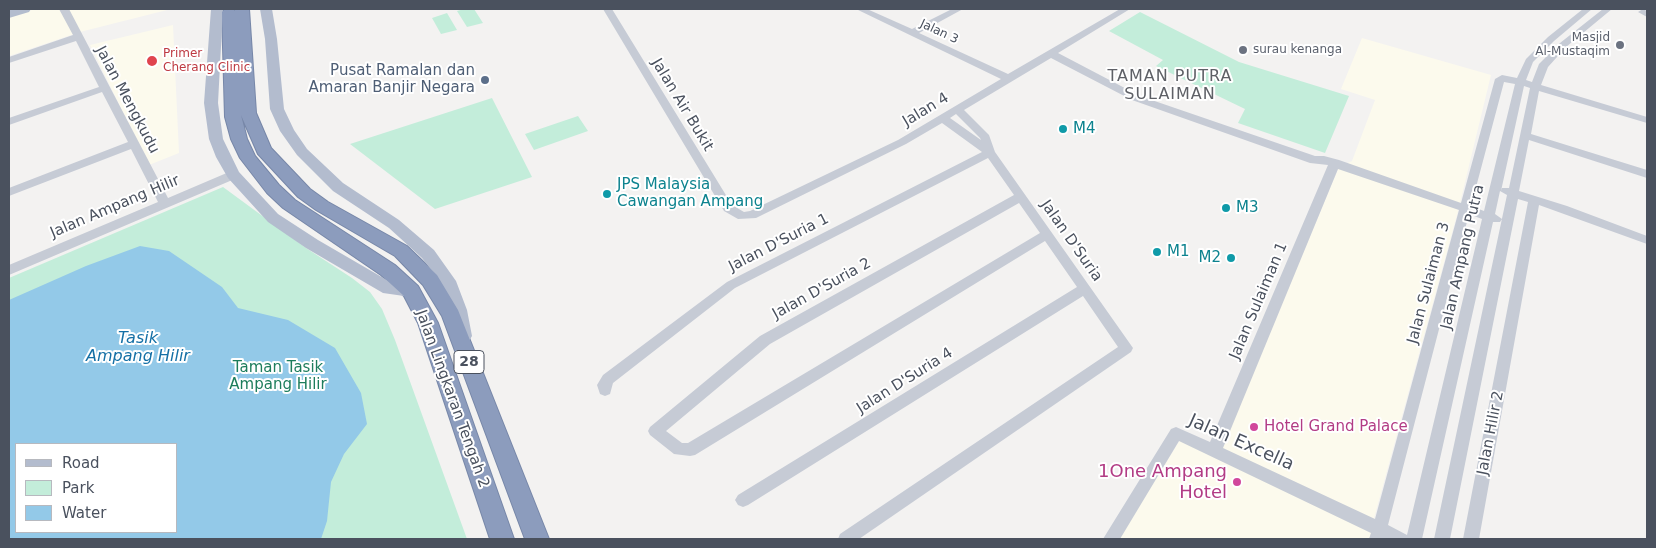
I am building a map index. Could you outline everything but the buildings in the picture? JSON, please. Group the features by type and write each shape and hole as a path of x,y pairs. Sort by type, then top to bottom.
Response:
{"highway":[{"name":"Jalan Lingkaran Tengah 2","path":"229,9 233,117 239,139 248,158 273,189 306,216 401,251 430,280 451,315 537,539"},
{"name":"Jalan Lingkaran Tengah 2","path":"242,9 248,114 255,134 264,150 291,182 322,206 411,291 428,323 502,539"}],"main road":[{"path":"9,14 25,9"},
{"path":"217,9 211,103 216,139 222,157 233,175 273,218 312,244 389,289 411,291"},
{"path":"266,9 271,39 277,109 287,132 302,152 338,186 394,224 428,254 448,281 460,310 466,353"}],"street":[{"name":"Jalan Mengkudu","path":"64,9 165,204"},
{"name":"Jalan Air Bukit","path":"608,9 728,208 734,213"},
{"name":"Jalan 3","path":"860,9 1008,78"},
{"path":"912,33 959,9"},
{"name":"Jalan 4","path":"734,213 742,216 752,215 902,142 1126,9"},
{"name":"Jalan Ampang Putra","path":"1414,539 1520,82 1529,61 1551,39 1588,9"},
{"path":"1442,539 1534,87 1543,66 1608,9"},
{"path":"9,60 77,37"},
{"path":"1054,51 1136,98 1314,160 1330,161 1506,223"},
{"name":"Jalan Sulaiman 3","path":"1379,534 1499,81 1502,78 1520,82 1647,120"},
{"path":"9,122 105,88"},
{"path":"958,109 985,137 990,152"},
{"path":"943,118 990,152"},
{"path":"1524,135 1647,174"},
{"path":"9,192 133,144"},
{"name":"Jalan D'Suria","path":"846,539 1126,348 990,152"},
{"name":"Jalan D'Suria 1","path":"605,390 604,384 608,379 731,285 990,152"},
{"name":"Jalan Sulaiman 1","path":"1214,451 1330,161"},
{"name":"Jalan Ampang Hilir","path":"9,270 233,175"},
{"path":"1496,189 1563,209 1647,240"},
{"path":"1511,194 1564,215 1578,216"},
{"name":"Jalan D'Suria 2","path":"1020,197 765,340 655,431 679,449 690,450 1046,235"},
{"name":"Jalan Hilir 2","path":"1471,539 1533,204"},
{"name":"Jalan D'Suria 4","path":"743,500 1084,289"},
{"name":"Jalan Excella","path":"1112,539 1176,433 1379,534 1401,539"}],"shaded area":[{"path":"35,9 171,9 80,32 9,56 9,17"},
{"path":"173,25 179,153 149,165 90,45"},
{"path":"1362,38 1491,75 1458,211 1373,522 1221,450 1339,167 1352,161 1375,100 1341,89"},
{"path":"1180,440 1372,530 1369,539 1119,539"}],"green space":[{"path":"474,9 483,23 467,27 457,11"},
{"path":"1140,12 1239,62 1349,96 1325,153 1238,123 1245,109 1156,66 1163,60 1109,31"},
{"path":"447,13 457,30 441,34 432,18"},
{"path":"492,98 532,177 435,209 350,144"},
{"path":"578,116 588,131 534,150 525,134"},
{"name":"Tasik Ampang Hilir","path":"223,187 306,248 352,278 370,292 382,309 467,539 9,539 9,278"}],"water":[{"name":"Tasik Ampang Hilir","path":"140,246 169,251 222,287 238,308 288,320 335,348 361,393 367,424 344,454 331,482 327,521 321,539 9,539 9,300 86,266"}],"place":[{"name":"Masjid Al-Mustaqim","path":"1620,45"},
{"name":"surau kenanga","path":"1243,50"},
{"name":"Primer Cherang Clinic","path":"152,61"},
{"name":"Pusat Ramalan dan Amaran Banjir Negara","path":"485,80"},
{"name":"M4","path":"1063,129"},
{"name":"JPS Malaysia Cawangan Ampang","path":"607,194"},
{"name":"M3","path":"1226,208"},
{"name":"M1","path":"1157,252"},
{"name":"M2","path":"1231,258"},
{"name":"Hotel Grand Palace","path":"1254,427"},
{"name":"1One Ampang Hotel","path":"1237,482"}],"district":[{"name":"TAMAN PUTRA SULAIMAN","path":"1170,86"}],"park label":[{"name":"Taman Tasik Ampang Hilir","path":"278,376"}]}
